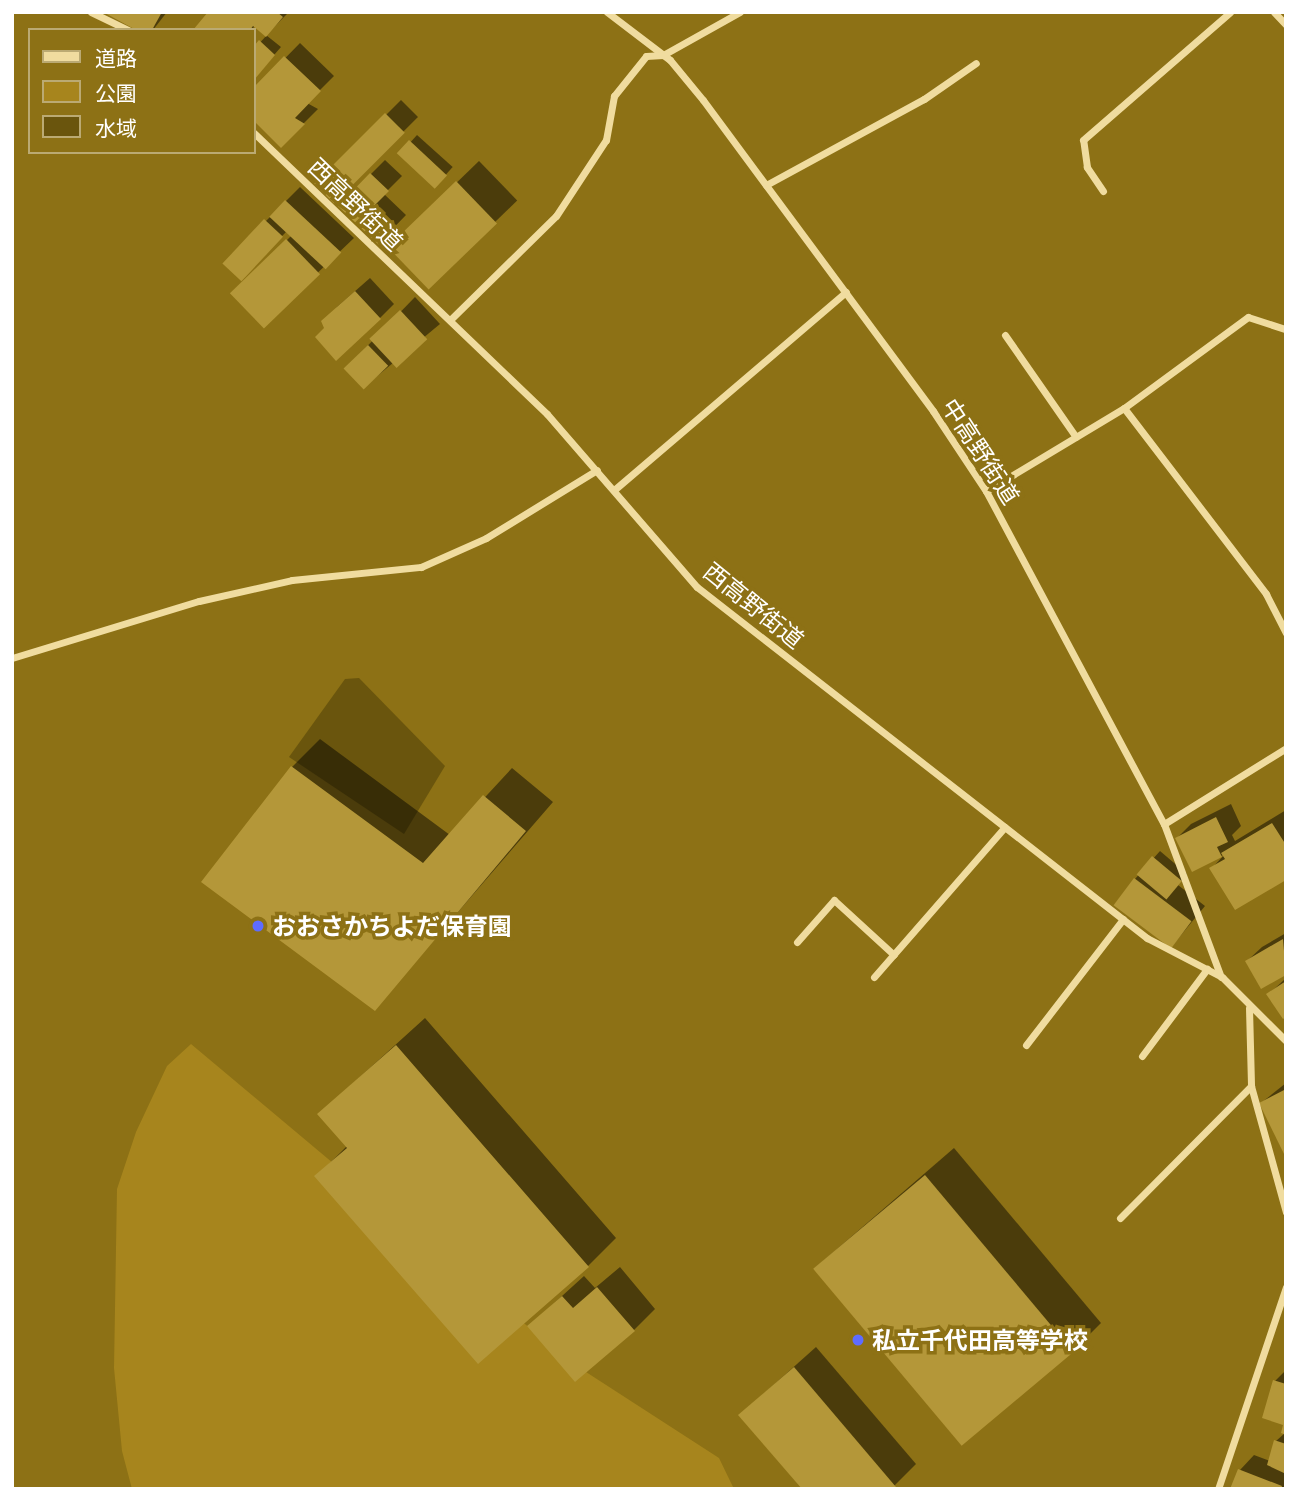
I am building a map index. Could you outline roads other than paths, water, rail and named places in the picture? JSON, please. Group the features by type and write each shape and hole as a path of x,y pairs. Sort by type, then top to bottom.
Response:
{"street":[{"path":"91,12 124,28"},
{"name":"中高野街道","path":"607,12 663,55 766,185 846,292 986,491 1164,824 1222,977"},
{"path":"450,320 556,216 606,140 614,96 646,56 663,55 740,12"},
{"path":"1103,191 1087,167 1083,140 1230,12"},
{"path":"1274,12 1286,25"},
{"path":"766,185 924,99 976,63"},
{"name":"西高野街道","path":"256,135 547,414 697,587 1147,938 1222,977 1249,1008 1286,1041"},
{"path":"614,489 846,292"},
{"path":"986,491 1124,408 1248,317 1286,329"},
{"path":"1005,335 1076,437"},
{"path":"1124,408 1266,593 1286,633"},
{"path":"12,658 199,600 292,580 421,567 486,538 597,470"},
{"path":"1164,824 1286,748"},
{"path":"874,976 1005,827"},
{"path":"797,942 834,900 894,955"},
{"path":"1026,1045 1123,919"},
{"path":"1142,1056 1207,969"},
{"path":"1249,1008 1251,1086 1286,1212"},
{"path":"1120,1218 1251,1086"},
{"path":"1218,1489 1286,1287"}],"water":[{"path":"359,678 445,766 404,834 289,757 345,679"}],"place":[{"name":"おおさかちよだ保育園","path":"258,926"},
{"name":"私立千代田高等学校","path":"858,1340"}]}
